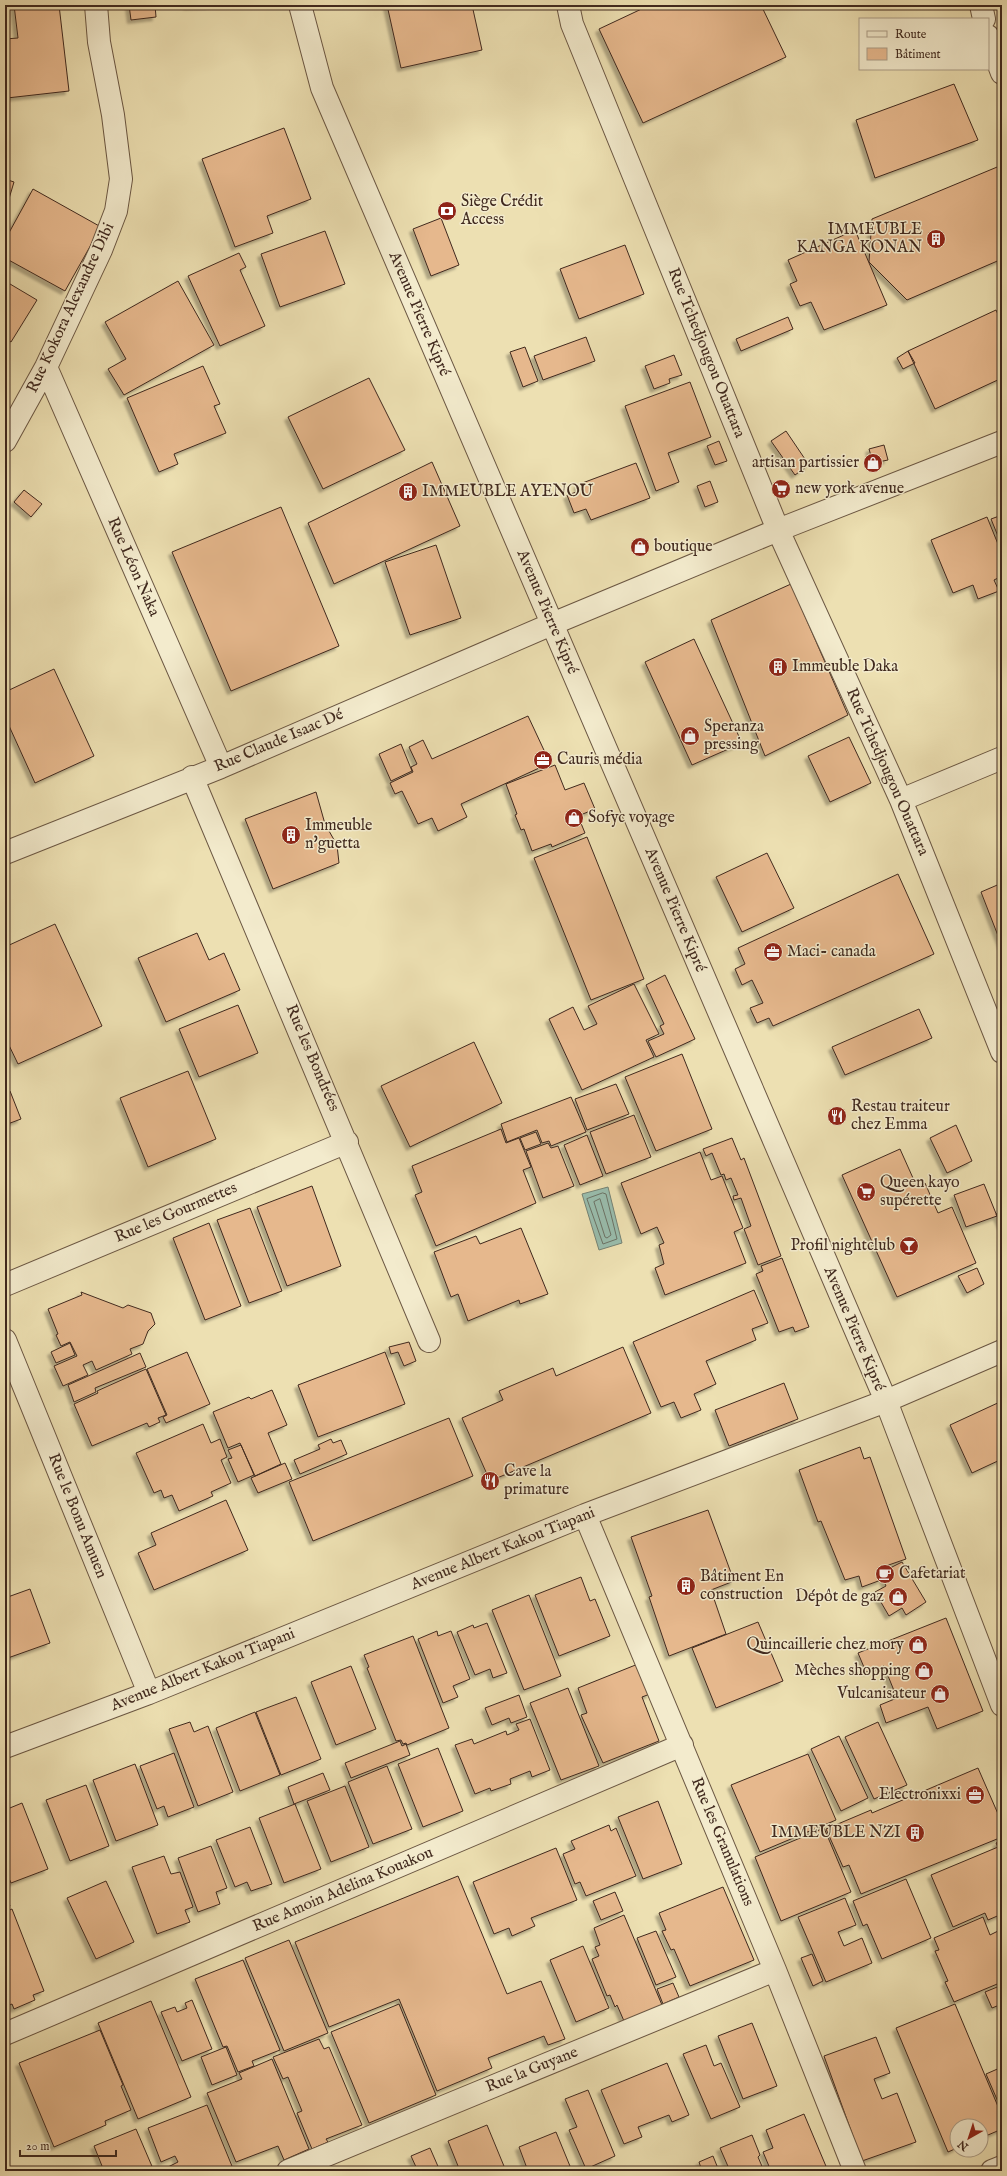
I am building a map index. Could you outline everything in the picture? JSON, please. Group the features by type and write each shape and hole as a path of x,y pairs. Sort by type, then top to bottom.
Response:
{"street":[{"name":"Rue Kokora Alexandre Dibi","path":"5,441 46,367 102,250 116,211 121,179 113,116 99,42 96,5"},
{"name":"Avenue Pierre Kipré","path":"300,5 322,88 886,1401 1002,1705"},
{"name":"Rue Tchedjougou Ouattara","path":"568,5 572,24 778,530 901,800 1001,1048"},
{"path":"981,5 984,18"},
{"path":"989,39 1002,73"},
{"name":"Rue Léon Naka","path":"46,367 220,767"},
{"name":"Rue Claude Isaac Dé","path":"5,853 220,767 552,624 778,530 1002,442"},
{"path":"901,800 1002,758"},
{"name":"Rue les Bondrées","path":"192,777 430,1341"},
{"name":"Rue les Gourmettes","path":"5,1285 347,1142"},
{"name":"Rue le Bonu Amuen","path":"5,1340 149,1693"},
{"name":"Avenue Albert Kakou Tiapani","path":"5,1746 149,1693 585,1515 886,1401 1002,1351"},
{"name":"Rue les Granulations","path":"585,1515 775,1970 855,2171"},
{"name":"Rue Amoin Adelina Kouakou","path":"5,2034 682,1745"},
{"name":"Rue la Guyane","path":"288,2171 775,1970"},
{"path":"992,2171 1002,2167"}],"water":[{"path":"608,1187 622,1243 599,1250 582,1194"}],"building":[{"path":"14,5 59,5 69,91 7,98 5,76 5,39 18,38"},
{"path":"129,5 155,5 156,17 131,20"},
{"path":"187,5 210,5 187,6"},
{"path":"387,5 472,5 482,50 401,68"},
{"path":"650,5 761,5 786,57 643,123 599,29"},
{"path":"954,84 978,140 875,178 856,120"},
{"path":"284,128 311,199 267,216 273,233 235,247 202,159"},
{"name":"IMMEUBLE KANGA KONAN","path":"1002,165 1002,259 907,300 869,262 872,219"},
{"path":"5,179 14,182 5,212"},
{"path":"33,189 101,227 65,291 5,258 5,240"},
{"path":"441,218 459,265 431,276 413,229"},
{"path":"855,230 887,305 824,330 811,302 800,306 790,284 797,281 788,260"},
{"path":"325,231 345,284 280,307 261,254"},
{"path":"625,245 644,294 579,319 560,269"},
{"path":"239,253 246,267 240,270 265,326 220,346 188,276"},
{"path":"5,281 37,300 11,342 5,338"},
{"path":"178,281 214,345 124,395 108,369 126,359 105,322"},
{"path":"996,310 1002,323 1002,378 935,409 908,351"},
{"path":"788,317 793,329 741,351 736,339"},
{"path":"586,337 595,361 543,380 534,356"},
{"path":"525,347 538,381 523,387 510,352"},
{"path":"908,351 915,363 903,369 897,358"},
{"path":"674,355 682,375 669,379 670,383 654,389 645,366"},
{"path":"203,366 220,404 214,406 226,433 174,454 178,464 159,472 127,398"},
{"path":"369,378 405,450 323,489 288,417"},
{"path":"690,382 711,437 668,453 679,482 656,491 625,406"},
{"path":"786,431 809,465 795,475 771,441"},
{"path":"719,441 727,461 715,465 707,446"},
{"path":"884,445 888,460 873,463 869,449"},
{"name":"IMMEUBLE AYENOU","path":"432,462 460,526 334,584 308,523"},
{"path":"636,463 650,498 591,520 586,509 574,513 567,495 580,491 577,485"},
{"path":"710,481 718,502 705,507 697,486"},
{"path":"24,490 42,504 31,517 14,502"},
{"path":"281,507 339,646 231,691 172,552"},
{"path":"1002,515 1002,546 991,519"},
{"path":"987,517 1002,554 1002,576 994,580 999,591 978,599 973,585 953,593 931,540"},
{"path":"436,545 461,618 410,635 385,562"},
{"name":"Immeuble Daka","path":"791,584 848,715 765,756 711,620"},
{"path":"694,639 742,743 692,765 645,662"},
{"path":"54,669 94,756 35,783 5,717 5,692"},
{"path":"528,716 550,763 461,804 467,817 438,831 432,818 418,824 402,791 395,794 390,783 413,772 411,767 417,764 409,747 423,740 432,759"},
{"path":"849,737 871,783 830,802 808,756"},
{"path":"401,744 412,771 391,781 379,754"},
{"path":"555,765 565,790 584,783 595,809 578,816 585,833 552,847 551,844 532,851 524,829 521,830 515,815 517,814 506,784"},
{"name":"Immeuble n'guetta","path":"316,792 325,824 337,845 339,863 273,889 245,819"},
{"path":"587,837 644,979 591,1000 534,858"},
{"path":"767,853 794,908 742,932 716,877"},
{"path":"898,874 934,954 773,1026 769,1018 757,1023 750,1008 763,1003 752,980 742,985 735,969 745,964 738,948"},
{"path":"1002,883 1002,946 981,892"},
{"path":"55,924 102,1026 18,1064 5,1037 5,947"},
{"path":"197,933 209,960 224,953 240,990 166,1022 138,958"},
{"path":"665,975 695,1039 656,1057 648,1041 664,1034 660,1026 664,1024 646,985"},
{"path":"634,984 659,1034 646,1040 654,1057 582,1090 549,1019 573,1007 584,1030 597,1024 588,1006"},
{"path":"238,1005 258,1053 199,1077 179,1029"},
{"path":"919,1009 932,1038 845,1075 832,1047"},
{"path":"474,1042 502,1103 410,1147 381,1086"},
{"path":"682,1054 712,1129 656,1151 625,1077"},
{"path":"188,1071 216,1139 148,1167 120,1098"},
{"path":"616,1084 629,1114 587,1130 575,1099"},
{"path":"10,1091 21,1119 5,1125 5,1093"},
{"path":"571,1097 586,1132 551,1146 549,1141 542,1143 537,1130 507,1142 501,1124"},
{"path":"634,1115 651,1157 606,1174 590,1132"},
{"path":"956,1125 972,1161 947,1173 930,1138"},
{"path":"501,1129 506,1143 519,1138 531,1167 523,1170 536,1203 436,1246 415,1195 422,1192 412,1166"},
{"path":"536,1132 541,1144 525,1150 520,1138"},
{"path":"587,1135 603,1176 580,1185 564,1145"},
{"path":"732,1138 741,1160 744,1158 781,1256 758,1265 744,1229 751,1226 741,1198 734,1200 733,1196 738,1195 731,1178 726,1180 724,1174 721,1175 712,1153 706,1156 703,1149"},
{"path":"548,1143 551,1148 558,1146 574,1186 543,1198 526,1151"},
{"path":"900,1149 917,1187 925,1183 938,1213 952,1207 976,1263 897,1297 842,1175"},
{"path":"700,1152 711,1180 722,1176 743,1228 734,1232 746,1263 665,1295 655,1268 664,1264 659,1245 664,1243 657,1227 641,1234 621,1183"},
{"path":"984,1184 997,1216 966,1227 954,1195"},
{"path":"312,1186 341,1266 287,1286 257,1207"},
{"path":"250,1208 282,1291 249,1303 217,1220"},
{"path":"1002,1211 1002,1227 996,1214"},
{"path":"209,1223 241,1306 205,1320 173,1238"},
{"path":"521,1228 548,1294 520,1304 519,1300 468,1321 458,1294 451,1297 434,1252 476,1236 480,1244"},
{"path":"782,1258 809,1327 795,1332 793,1327 779,1332 756,1274 763,1271 761,1266"},
{"path":"977,1268 984,1284 967,1293 958,1276"},
{"path":"754,1290 768,1323 752,1329 756,1340 706,1361 716,1384 694,1394 701,1410 681,1418 674,1402 661,1407 633,1342"},
{"path":"81,1292 123,1308 128,1305 151,1313 155,1324 148,1331 143,1344 130,1349 132,1354 96,1370 92,1361 83,1365 88,1375 63,1386 54,1366 77,1356 70,1342 61,1346 48,1309 82,1295"},
{"path":"409,1342 416,1361 404,1366 398,1352 391,1354 389,1347"},
{"path":"70,1343 75,1355 56,1363 51,1352"},
{"path":"623,1347 651,1413 490,1481 462,1418 503,1400 499,1391 553,1368 556,1376"},
{"path":"187,1352 210,1404 166,1423 163,1417 167,1415 147,1369"},
{"path":"385,1352 405,1404 318,1437 298,1385"},
{"path":"140,1353 146,1367 95,1388 96,1392 74,1402 68,1385"},
{"path":"146,1369 166,1415 158,1418 160,1422 149,1427 147,1423 92,1446 74,1404 98,1393 97,1391"},
{"path":"784,1383 798,1419 729,1446 715,1410"},
{"path":"272,1390 287,1425 268,1433 281,1464 255,1476 240,1443 228,1448 213,1412 249,1397 251,1399"},
{"path":"1002,1401 1002,1459 972,1473 950,1425"},
{"path":"449,1418 473,1476 313,1541 289,1482"},
{"path":"203,1424 211,1443 220,1439 227,1457 221,1460 231,1483 211,1492 213,1496 179,1511 172,1495 164,1498 161,1490 154,1493 136,1453"},
{"path":"331,1439 333,1443 341,1440 347,1454 300,1474 294,1460 320,1449 318,1445"},
{"path":"241,1445 254,1475 238,1482 228,1459 232,1458 228,1450"},
{"path":"860,1447 864,1459 870,1457 906,1559 877,1569 881,1580 862,1587 859,1576 845,1580 821,1521 818,1522 799,1470"},
{"path":"285,1463 292,1479 258,1493 251,1478"},
{"path":"226,1500 248,1550 154,1590 138,1553 156,1545 151,1533"},
{"name":"Bâtiment En construction","path":"708,1510 734,1581 711,1590 726,1634 669,1656 649,1597 652,1596 631,1537"},
{"path":"902,1562 926,1602 906,1615 902,1608 889,1616 875,1592 886,1586 880,1573"},
{"path":"581,1577 590,1601 595,1599 610,1636 559,1656 535,1595"},
{"path":"30,1589 50,1643 5,1659 5,1598"},
{"path":"529,1595 561,1676 524,1690 492,1610"},
{"path":"946,1618 983,1711 937,1729 928,1707 886,1723 880,1705 897,1698 884,1666 866,1672 858,1653"},
{"path":"758,1622 783,1681 716,1708 692,1648"},
{"path":"487,1623 507,1673 493,1678 490,1669 475,1675 457,1632 473,1625 474,1628"},
{"path":"437,1631 438,1636 451,1631 470,1679 453,1686 458,1697 443,1703 418,1639"},
{"path":"413,1636 449,1728 407,1745 406,1743 403,1744 401,1740 396,1741 367,1668 369,1667 364,1655"},
{"path":"638,1664 650,1694 642,1697 659,1741 603,1763 581,1715 587,1713 578,1688"},
{"path":"351,1666 376,1729 336,1745 311,1682"},
{"path":"568,1688 599,1766 561,1780 530,1703"},
{"path":"519,1695 527,1717 511,1723 509,1718 492,1725 485,1708"},
{"path":"296,1697 321,1759 281,1775 256,1712"},
{"path":"255,1712 280,1775 240,1791 216,1728"},
{"path":"530,1719 550,1770 532,1777 530,1771 510,1779 511,1784 491,1791 490,1788 475,1794 455,1745 472,1739 474,1744 506,1731 507,1735 519,1730 516,1724"},
{"path":"190,1722 194,1732 208,1726 233,1792 198,1806 169,1729"},
{"path":"878,1722 907,1785 874,1799 845,1737"},
{"path":"839,1736 868,1798 841,1811 811,1749"},
{"path":"400,1741 402,1746 406,1744 410,1755 351,1778 345,1763"},
{"path":"438,1748 463,1811 423,1827 398,1764"},
{"path":"174,1753 194,1807 168,1817 164,1806 157,1809 140,1766"},
{"path":"808,1754 836,1820 760,1852 731,1785"},
{"path":"135,1764 158,1825 116,1841 93,1780"},
{"path":"387,1766 412,1829 373,1844 348,1782"},
{"name":"IMMEUBLE NZI","path":"978,1768 1002,1823 1002,1837 861,1894 849,1865 843,1867 826,1829 871,1810 872,1813"},
{"path":"323,1773 330,1790 294,1804 288,1787"},
{"path":"86,1785 109,1846 70,1861 46,1800"},
{"path":"345,1786 369,1847 331,1862 307,1801"},
{"path":"658,1801 682,1864 643,1879 618,1817"},
{"path":"22,1803 48,1869 11,1883 5,1869 5,1810"},
{"path":"295,1804 321,1869 284,1883 259,1818"},
{"path":"609,1825 611,1831 616,1828 636,1876 586,1896 580,1882 575,1884 563,1854 575,1849 571,1841"},
{"path":"250,1827 272,1884 251,1891 247,1882 235,1887 216,1840"},
{"path":"824,1828 851,1892 781,1921 755,1857"},
{"path":"1002,1840 1002,1914 988,1920 985,1913 953,1927 931,1875 998,1847 996,1843"},
{"path":"211,1846 227,1888 216,1892 220,1904 198,1912 178,1858"},
{"path":"556,1848 577,1900 531,1918 535,1926 512,1936 509,1928 494,1934 473,1882"},
{"path":"164,1856 171,1874 180,1872 193,1907 185,1910 190,1922 157,1934 132,1867"},
{"path":"458,1876 507,1994 541,1981 565,2039 548,2045 544,2036 488,2058 492,2068 437,2091 399,1999 329,2027 295,1942"},
{"path":"906,1879 931,1938 882,1959 867,1924 863,1926 853,1901"},
{"path":"106,1881 134,1942 96,1959 67,1898"},
{"path":"723,1887 754,1960 690,1986 674,1949 671,1950 662,1931 666,1930 659,1913"},
{"path":"615,1892 623,1911 601,1920 593,1901"},
{"path":"5,1893 10,1906 5,1908"},
{"path":"845,1898 856,1925 838,1932 844,1946 862,1938 872,1963 826,1982 798,1917"},
{"path":"12,1909 44,1991 33,1995 35,2000 14,2009 12,2004 5,2007 5,1912"},
{"path":"624,1915 662,2005 624,2021 617,2005 615,2007 610,1995 607,1996 592,1959 599,1956 595,1947 600,1945 594,1928"},
{"path":"983,1917 990,1935 1002,1929 1002,1982 954,2002 945,1982 948,1981 935,1951 939,1950 934,1938"},
{"path":"656,1931 676,1977 656,1985 637,1938"},
{"path":"289,1940 328,2033 284,2051 245,1958"},
{"path":"583,1946 609,2008 576,2022 550,1960"},
{"path":"812,1954 823,1981 813,1986 801,1958"},
{"path":"243,1960 280,2050 252,2061 254,2066 238,2072 227,2046 223,2047 195,1979"},
{"path":"673,1983 679,1997 663,2004 657,1989"},
{"path":"1002,1985 1002,2004 992,2008 985,1992"},
{"path":"192,2000 212,2049 182,2061 161,2012 175,2007 177,2012 187,2008 185,2003"},
{"path":"151,2001 191,2097 138,2119 98,2023"},
{"path":"399,2004 436,2095 369,2123 331,2032"},
{"path":"955,2004 1002,2116 1002,2129 989,2135 989,2118 949,2118 948,2152 896,2028"},
{"path":"752,2023 777,2086 743,2099 718,2036"},
{"path":"100,2030 123,2085 121,2086 131,2110 105,2121 106,2125 54,2147 19,2063"},
{"path":"876,2037 890,2073 874,2079 882,2099 897,2093 916,2142 862,2161 824,2056"},
{"path":"319,2039 324,2049 329,2047 362,2125 326,2139 328,2142 312,2149 297,2113 302,2111 288,2077 283,2079 273,2057"},
{"path":"706,2045 714,2066 721,2063 740,2107 711,2119 683,2054"},
{"path":"226,2047 237,2075 212,2085 201,2057"},
{"path":"272,2059 309,2149 284,2160 278,2146 236,2162 207,2093 242,2079 239,2073"},
{"path":"667,2063 689,2115 672,2122 669,2115 638,2127 642,2137 624,2144 601,2090"},
{"path":"1002,2067 1002,2111 986,2074"},
{"path":"588,2090 615,2156 586,2169 569,2130 577,2127 565,2099"},
{"path":"207,2105 234,2171 160,2171 178,2162 175,2156 161,2162 148,2128"},
{"path":"804,2114 828,2171 771,2171 763,2152 773,2148 766,2130"},
{"path":"487,2125 506,2171 460,2171 448,2141"},
{"path":"136,2129 154,2171 104,2171 94,2146"},
{"path":"556,2132 572,2171 528,2171 519,2147"},
{"path":"752,2135 760,2155 758,2157 764,2171 730,2171 720,2148"},
{"path":"430,2148 440,2171 411,2171 410,2169 416,2167 411,2156"},
{"path":"713,2156 719,2171 702,2171 699,2162"}],"place":[{"name":"Siège Crédit Access","path":"447,211"},
{"name":"IMMEUBLE KANGA KONAN","path":"936,239"},
{"name":"artisan partissier","path":"873,463"},
{"name":"new york avenue","path":"781,489"},
{"name":"IMMEUBLE AYENOU","path":"408,492"},
{"name":"boutique","path":"640,547"},
{"name":"Immeuble Daka","path":"778,667"},
{"name":"Speranza pressing","path":"690,736"},
{"name":"Cauris média","path":"543,760"},
{"name":"Sofyc voyage","path":"574,818"},
{"name":"Immeuble n'guetta","path":"291,835"},
{"name":"Maci- canada","path":"773,952"},
{"name":"Restau traiteur chez Emma","path":"837,1116"},
{"name":"Queen kayo supérette","path":"866,1192"},
{"name":"Profil nightclub","path":"909,1246"},
{"name":"Cave la primature","path":"490,1481"},
{"name":"Cafetariat","path":"885,1574"},
{"name":"Bâtiment En construction","path":"686,1586"},
{"name":"Dépôt de gaz","path":"898,1597"},
{"name":"Quincaillerie chez mory","path":"918,1645"},
{"name":"Mèches shopping","path":"924,1671"},
{"name":"Vulcanisateur","path":"940,1694"},
{"name":"Electronixxi","path":"975,1795"},
{"name":"IMMEUBLE NZI","path":"915,1833"}]}
